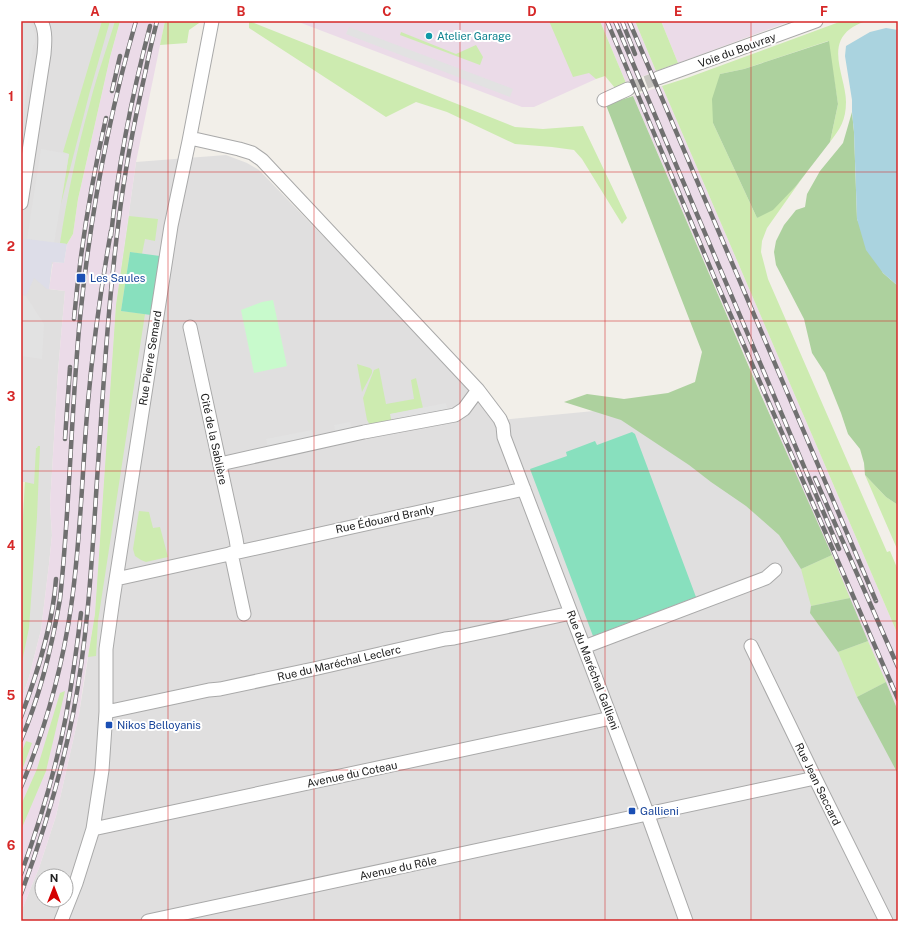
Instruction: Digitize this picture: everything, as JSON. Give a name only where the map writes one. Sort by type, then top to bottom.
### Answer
[{"type":"street","points":[[21,203],[44,54],[44,32],[40,21]]},
{"type":"street","name":"Rue Pierre Semard","points":[[61,921],[76,884],[92,829],[102,770],[106,712],[106,649],[116,579],[171,226],[190,138],[212,21]]},
{"type":"street","name":"Voie du Bouvray","points":[[658,78],[816,21]]},
{"type":"street","points":[[604,100],[628,89]]},
{"type":"street","points":[[190,138],[239,149],[252,153],[262,160],[478,390],[464,409],[455,415],[364,432],[220,464]]},
{"type":"street","name":"Cité de la Sablière","points":[[190,327],[236,539],[244,614]]},
{"type":"street","name":"Rue du Maréchal Gallieni","points":[[478,390],[500,419],[503,426],[504,437],[648,814],[686,921]]},
{"type":"street","name":"Rue Édouard Branly","points":[[238,552],[524,489]]},
{"type":"street","points":[[116,579],[238,552]]},
{"type":"street","points":[[584,647],[766,578],[775,570]]},
{"type":"street","name":"Rue du Maréchal Leclerc","points":[[106,712],[220,689],[571,613]]},
{"type":"street","name":"Rue Jean Saccard","points":[[751,646],[814,778],[886,921]]},
{"type":"street","name":"Avenue du Coteau","points":[[92,829],[611,718]]},
{"type":"street","name":"Avenue du Rôle","points":[[148,921],[814,778]]},
{"type":"shaded area","points":[[21,21],[120,21],[110,57],[67,244],[52,265],[49,289],[65,291],[58,371],[50,505],[52,535],[41,630],[21,701]]},
{"type":"shaded area","points":[[21,21],[30,21],[35,34],[35,43],[33,46],[21,131]]},
{"type":"shaded area","points":[[120,21],[165,21],[136,162],[116,305],[95,614],[79,714],[56,816],[39,868],[34,868],[34,880],[21,912],[21,701],[41,630],[49,564],[52,535],[50,505],[58,371],[65,291],[49,289],[53,262],[64,263],[67,244],[73,234],[78,199],[110,57]]},
{"type":"shaded area","points":[[296,21],[574,21],[596,79],[534,107],[522,107]]},
{"type":"shaded area","points":[[600,21],[635,21],[656,71],[626,83]]},
{"type":"shaded area","points":[[661,21],[791,21],[678,63]]},
{"type":"shaded area","points":[[349,27],[513,89],[510,97],[346,34]]},
{"type":"shaded area","points":[[662,86],[898,635],[898,711],[633,96]]},
{"type":"shaded area","points":[[41,149],[69,154],[54,243],[27,239]]},
{"type":"shaded area","points":[[226,155],[247,163],[259,170],[501,420],[761,395],[898,711],[898,921],[21,921],[21,912],[34,880],[34,908],[74,908],[74,868],[39,868],[56,816],[79,714],[95,614],[116,305],[136,162]]},
{"type":"shaded area","points":[[27,239],[67,244],[64,263],[52,262],[49,289],[34,278],[26,296],[22,294],[21,296],[21,240]]},
{"type":"shaded area","points":[[23,295],[26,296],[44,324],[42,359],[21,356],[21,298]]},
{"type":"shaded area","points":[[446,403],[448,412],[392,423],[390,414]]},
{"type":"shaded area","points":[[350,422],[352,430],[336,434],[334,425]]},
{"type":"shaded area","points":[[312,430],[314,439],[268,448],[266,439]]},
{"type":"green space","points":[[102,21],[110,21],[90,91],[61,204],[69,154],[63,152]]},
{"type":"green space","points":[[115,21],[120,21],[110,57],[78,199],[73,234],[67,244],[60,243],[69,190],[81,138],[96,82]]},
{"type":"green space","points":[[165,21],[202,21],[189,30],[187,43],[160,45]]},
{"type":"green space","points":[[249,21],[515,127],[543,129],[583,126],[627,218],[622,224],[582,159],[574,150],[515,144],[447,112],[416,102],[386,117],[249,28]]},
{"type":"green space","points":[[549,21],[600,21],[626,83],[615,88],[605,76],[596,79],[589,73],[573,77]]},
{"type":"green space","points":[[635,21],[661,21],[678,63],[656,71]]},
{"type":"green space","points":[[842,21],[867,21],[850,29],[843,36],[839,45],[839,63],[845,93],[846,108],[842,124],[830,142],[838,104],[828,41],[744,69],[720,74],[713,123],[757,218],[796,186],[808,170],[767,228],[762,241],[761,252],[768,279],[887,552],[890,551],[898,570],[898,635],[662,86]]},
{"type":"green space","points":[[401,32],[456,54],[476,45],[483,57],[480,65],[400,35]]},
{"type":"green space","points":[[829,41],[838,104],[830,142],[796,186],[773,210],[757,218],[713,123],[712,99],[720,74],[744,69]]},
{"type":"green space","points":[[633,96],[761,395],[832,555],[801,569],[779,535],[746,506],[689,465],[621,420],[564,402],[587,394],[624,399],[668,393],[695,382],[702,352],[606,105]]},
{"type":"green space","points":[[852,112],[857,219],[883,273],[898,286],[898,505],[886,497],[865,475],[864,463],[860,449],[848,434],[825,373],[812,353],[804,319],[776,265],[774,252],[776,241],[784,225],[796,210],[805,207],[807,194],[820,171],[843,143]]},
{"type":"green space","points":[[129,216],[158,219],[155,241],[145,239],[142,254],[130,252],[121,311],[145,314],[98,621],[96,656],[88,657],[95,614],[116,305]]},
{"type":"green space","points":[[130,252],[160,256],[151,315],[121,311]]},
{"type":"green space","points":[[273,300],[287,366],[254,373],[241,310],[262,302]]},
{"type":"green space","points":[[357,364],[372,370],[372,373],[362,392]]},
{"type":"green space","points":[[379,368],[386,404],[414,399],[411,380],[416,378],[423,408],[391,414],[392,423],[370,425],[367,420],[363,398],[374,370]]},
{"type":"green space","points":[[632,432],[635,434],[696,597],[593,636],[530,469],[567,456],[566,452],[595,441],[597,445]]},
{"type":"green space","points":[[40,446],[37,517],[29,628],[21,667],[21,552],[25,482],[34,484],[36,448]]},
{"type":"green space","points":[[865,475],[886,497],[898,505],[898,551]]},
{"type":"green space","points":[[21,482],[25,482],[21,552]]},
{"type":"green space","points":[[139,511],[149,512],[153,528],[160,527],[168,557],[146,562],[135,556],[133,549]]},
{"type":"green space","points":[[832,555],[850,598],[811,606],[801,569]]},
{"type":"green space","points":[[850,598],[868,641],[838,652],[810,613],[811,606]]},
{"type":"green space","points":[[868,641],[886,682],[857,697],[838,652]]},
{"type":"green space","points":[[886,682],[898,711],[898,774],[857,697]]},
{"type":"green space","points":[[65,691],[46,771],[21,830],[21,805],[37,769],[60,693]]},
{"type":"green space","points":[[26,741],[32,743],[21,773],[21,754]]},
{"type":"water","points":[[886,28],[898,30],[898,286],[883,273],[866,250],[857,219],[852,100],[845,56],[846,46],[870,32]]},
{"type":"tunnel","points":[[628,89],[658,78]]},
{"type":"railway","points":[[21,740],[45,671],[60,599],[66,529],[74,388],[84,281],[101,168],[117,94],[136,21]]},
{"type":"railway","points":[[21,894],[37,850],[57,782],[73,714],[78,685],[89,597],[106,348],[121,199],[138,106],[157,21]]},
{"type":"railway","points":[[607,21],[715,279],[898,699]]},
{"type":"railway","points":[[615,21],[839,549]]},
{"type":"railway","points":[[622,21],[635,54]]},
{"type":"railway","points":[[629,21],[876,601]]},
{"type":"railway","points":[[111,236],[126,130],[150,26]]},
{"type":"railway","points":[[112,91],[120,56]]},
{"type":"railway","points":[[74,319],[79,269],[87,218],[106,118]]},
{"type":"railway","points":[[21,787],[38,744],[52,699],[63,653],[71,607],[77,556],[92,359],[111,231]]},
{"type":"railway","points":[[65,439],[70,367]]},
{"type":"railway","points":[[815,478],[898,667]]},
{"type":"railway","points":[[21,717],[33,684],[48,632],[52,614],[56,579]]},
{"type":"railway","points":[[21,874],[41,815],[62,736],[81,613]]},
{"type":"place","name":"Atelier Garage","points":[[429,36]]},
{"type":"place","name":"Les Saules","points":[[81,278]]},
{"type":"place","name":"Nikos Belloyanis","points":[[109,725]]},
{"type":"place","name":"Gallieni","points":[[632,811]]}]
